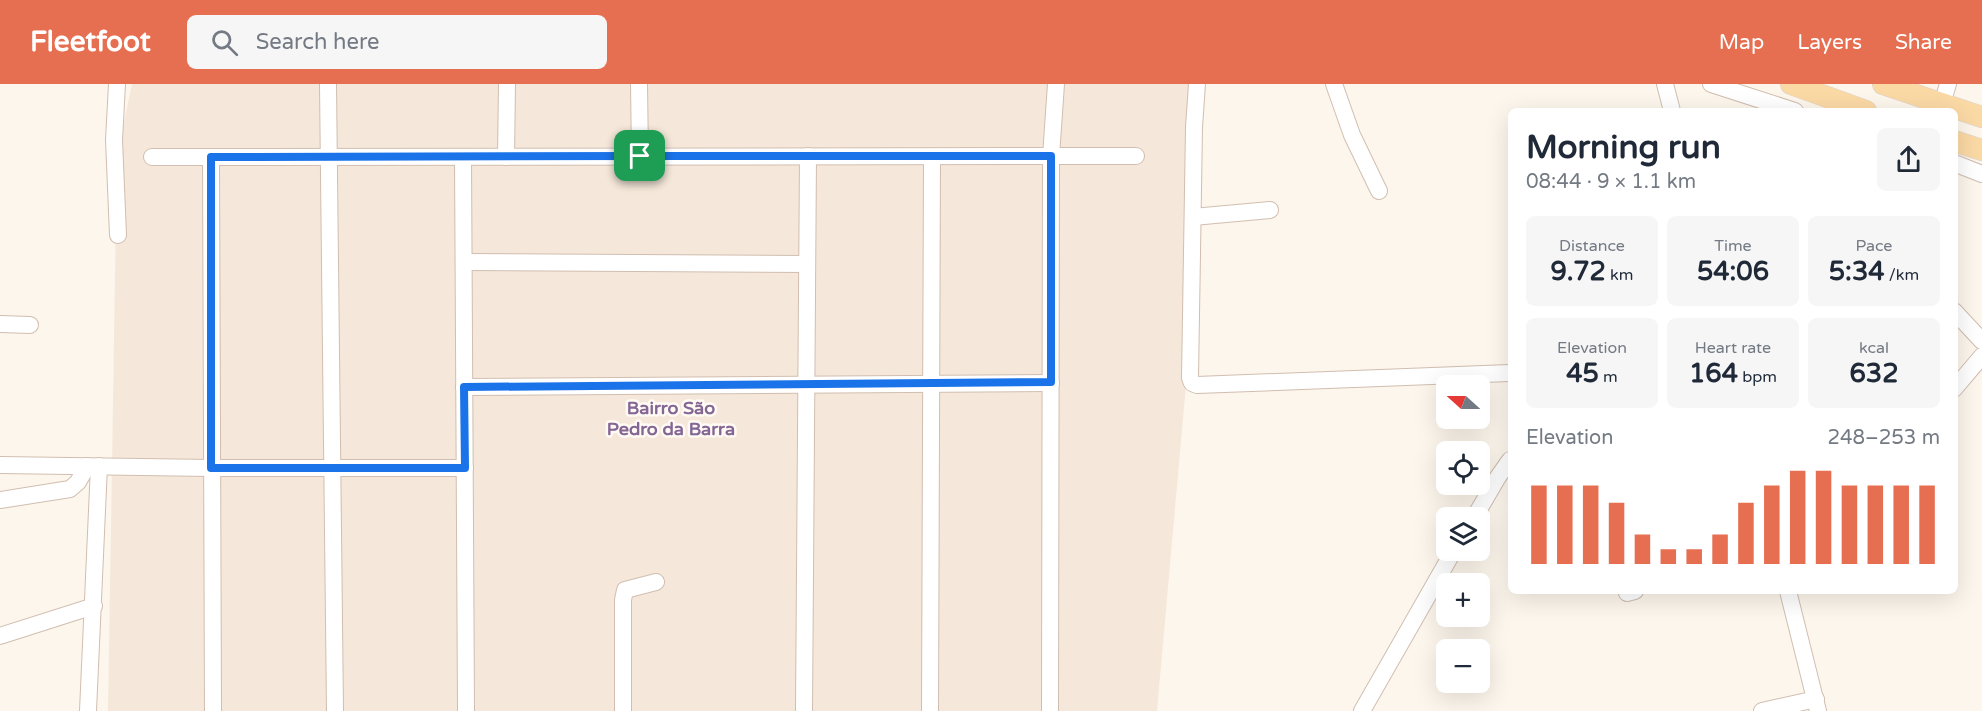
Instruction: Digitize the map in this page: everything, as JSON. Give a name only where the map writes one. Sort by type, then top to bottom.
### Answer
[{"type":"main road","points":[[1791,84],[1858,108]]},
{"type":"main road","points":[[1882,84],[1945,94],[1982,117]]},
{"type":"main road","points":[[1958,142],[1982,150]]},
{"type":"street","points":[[117,84],[114,140],[118,235]]},
{"type":"street","points":[[328,84],[335,711]]},
{"type":"street","points":[[506,157],[507,84]]},
{"type":"street","points":[[639,84],[640,156]]},
{"type":"street","points":[[1050,711],[1051,156],[1056,84]]},
{"type":"street","points":[[1197,84],[1194,127],[1190,378],[1192,383],[1197,385],[1508,373]]},
{"type":"street","points":[[1334,84],[1352,135],[1379,191]]},
{"type":"street","points":[[1665,84],[1671,108]]},
{"type":"street","points":[[1711,84],[1786,108]]},
{"type":"street","points":[[804,711],[808,156]]},
{"type":"street","points":[[152,157],[1136,156]]},
{"type":"street","points":[[211,157],[213,711]]},
{"type":"street","points":[[463,157],[466,711]]},
{"type":"street","points":[[930,711],[932,157]]},
{"type":"street","points":[[1958,165],[1982,174]]},
{"type":"street","points":[[1193,217],[1270,210]]},
{"type":"street","points":[[464,262],[807,264]]},
{"type":"street","points":[[1958,314],[1982,341]]},
{"type":"street","points":[[0,324],[30,325]]},
{"type":"street","points":[[1958,384],[1982,356]]},
{"type":"street","points":[[464,387],[1051,382]]},
{"type":"street","points":[[1480,507],[1508,463]]},
{"type":"street","points":[[0,465],[465,468]]},
{"type":"street","points":[[0,500],[70,489],[93,466]]},
{"type":"street","points":[[88,711],[94,606],[93,466]]},
{"type":"street","points":[[1362,711],[1448,561]]},
{"type":"street","points":[[623,711],[622,600],[625,590],[656,582]]},
{"type":"street","points":[[1762,711],[1817,705],[1789,594]]},
{"type":"street","points":[[0,636],[94,606]]},
{"type":"shaded area","points":[[132,84],[1191,84],[1186,385],[1157,711],[108,711],[117,154]]},
{"type":"district","name":"Bairro São Pedro da Barra","points":[[671,418]]},
{"type":"route","points":[[640,156],[1051,156],[1051,382],[464,387],[465,468],[211,468],[211,157],[640,156]]}]
